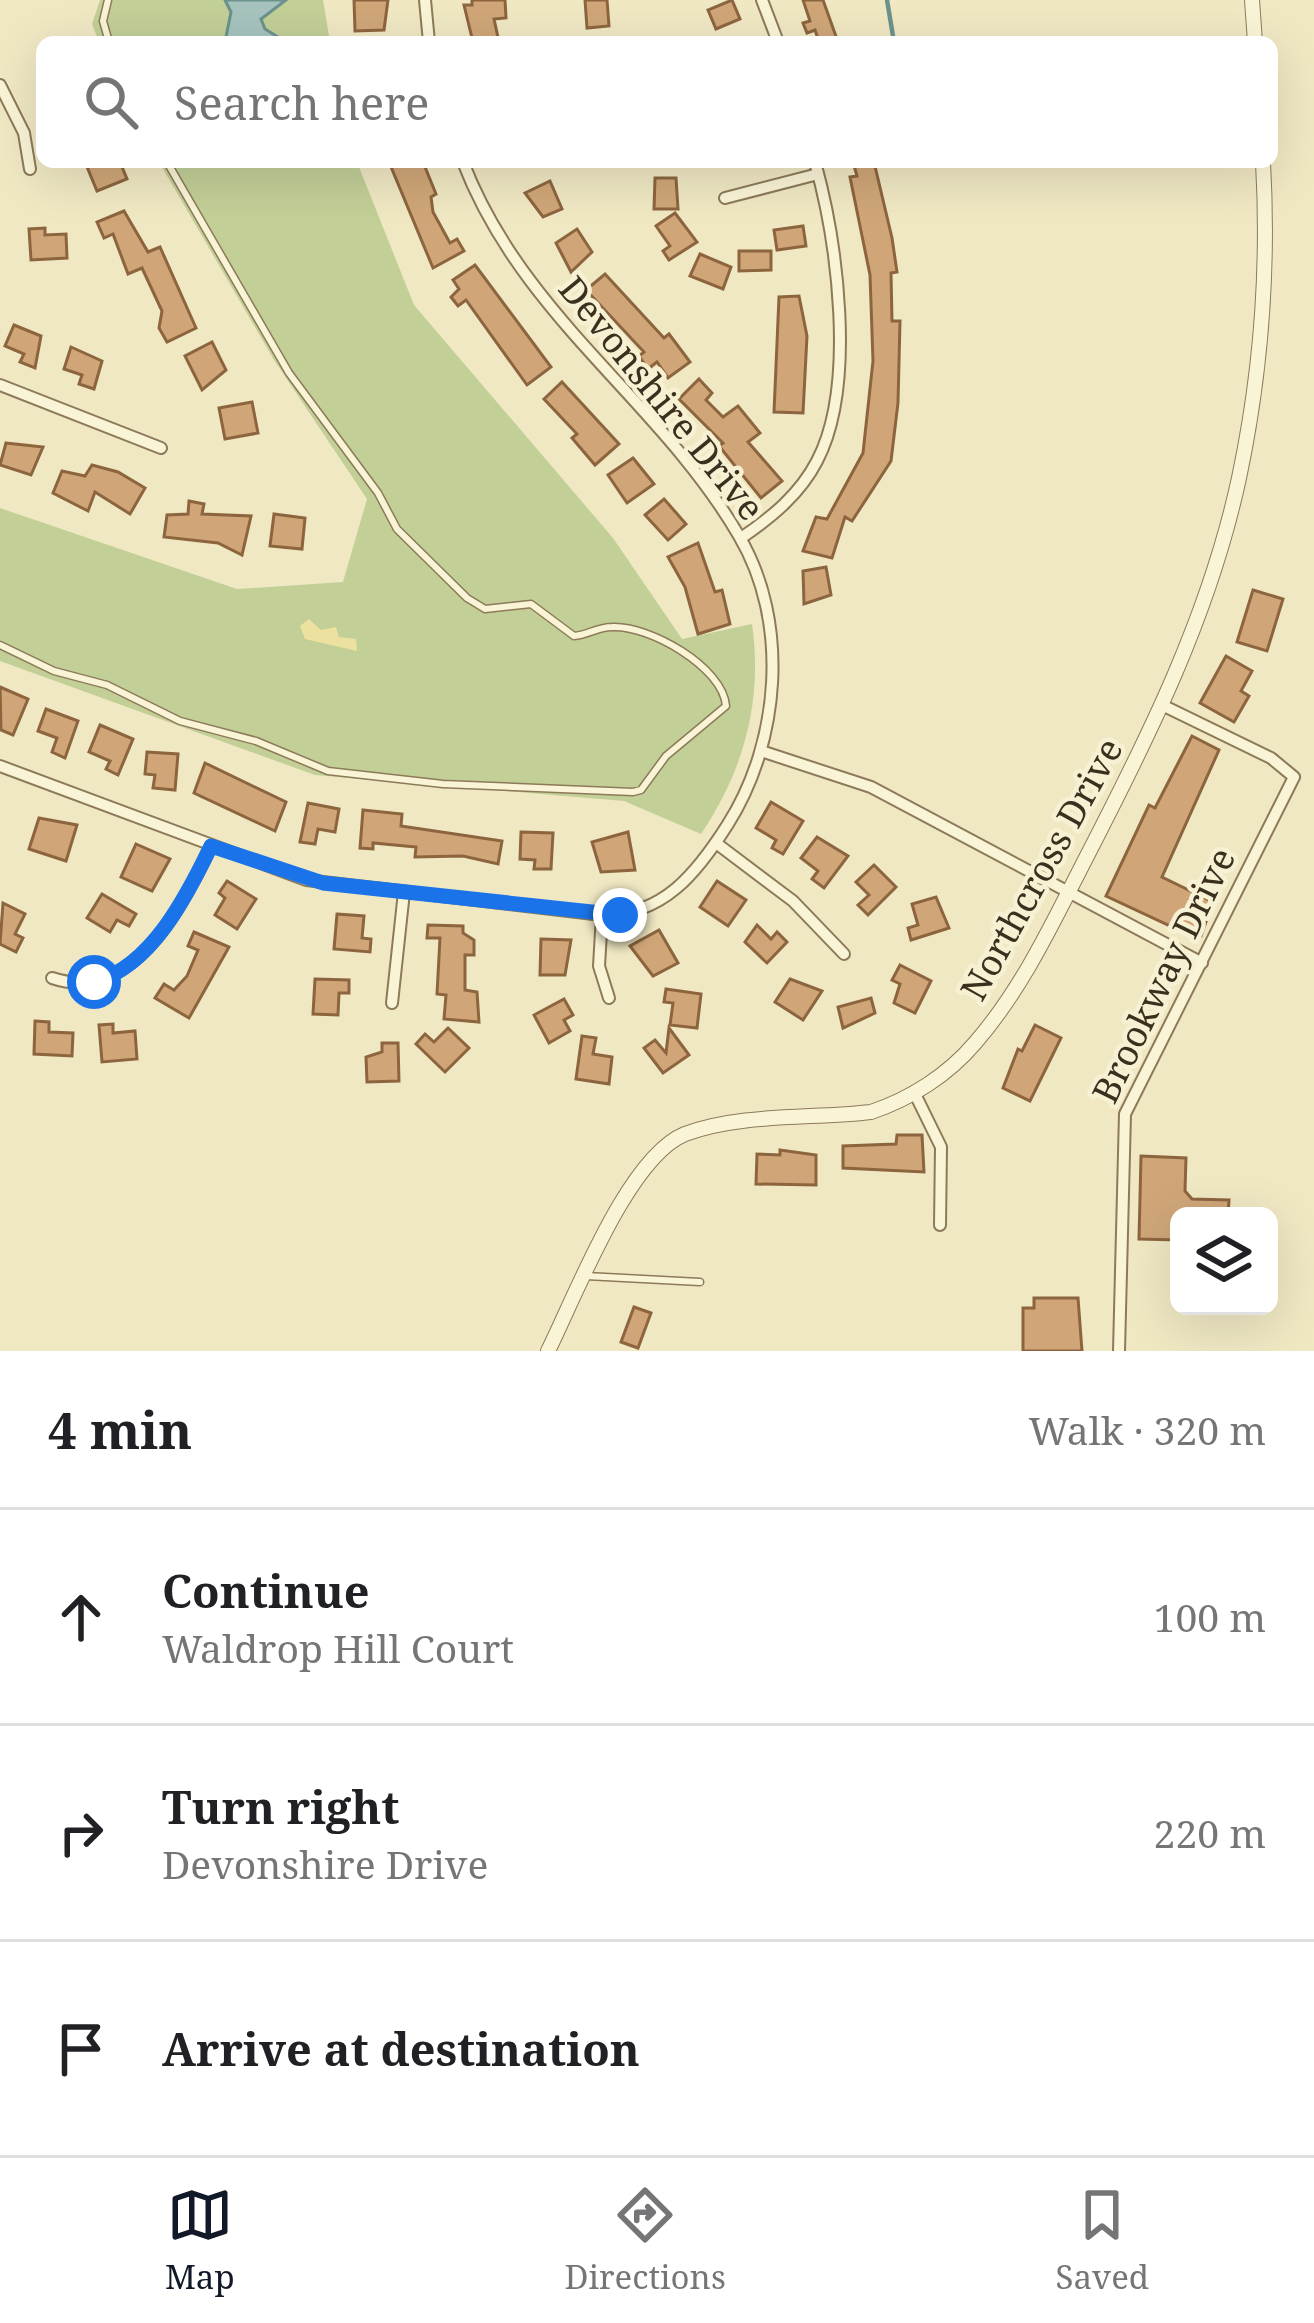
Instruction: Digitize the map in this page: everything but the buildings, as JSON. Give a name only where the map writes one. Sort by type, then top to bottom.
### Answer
[{"type":"street","points":[[425,0],[428,36]]},
{"type":"street","points":[[761,0],[776,36]]},
{"type":"street","points":[[1252,0],[1255,36]]},
{"type":"street","points":[[0,85],[24,133],[30,170]]},
{"type":"street","name":"Devonshire Drive","points":[[0,766],[306,880],[602,915],[634,914],[663,901],[716,843],[746,794],[761,751],[772,679],[771,632],[741,538],[701,482],[520,271],[489,221],[466,168]]},
{"type":"street","points":[[725,198],[817,168],[838,325],[831,426],[817,463],[790,501],[741,538]]},
{"type":"street","name":"Northcross Drive","points":[[548,1351],[638,1179],[669,1142],[710,1127],[871,1112],[914,1093],[974,1044],[1030,966],[1162,705],[1216,564],[1247,433],[1264,292],[1263,168]]},
{"type":"street","points":[[0,385],[161,448]]},
{"type":"street","name":"Brookway Drive","points":[[1119,1351],[1120,1132],[1294,777],[1270,758],[1162,705]]},
{"type":"street","points":[[761,751],[871,787],[1202,963]]},
{"type":"street","points":[[716,843],[793,901],[844,954]]},
{"type":"street","points":[[52,978],[94,982],[132,965],[211,846]]},
{"type":"street","points":[[392,1003],[404,892]]},
{"type":"street","points":[[602,915],[598,966],[609,998]]},
{"type":"street","points":[[914,1093],[941,1147],[940,1225]]},
{"type":"lane","points":[[107,36],[103,21],[108,0]]},
{"type":"lane","points":[[0,645],[54,671],[107,685],[180,721],[256,741],[312,766],[443,784],[632,792],[649,782],[677,745],[726,706],[713,680],[659,635],[611,627],[574,636],[530,604],[485,609],[453,585],[397,529],[378,494],[290,373],[170,168]]},
{"type":"lane","points":[[586,1276],[700,1282]]},
{"type":"green space","points":[[100,0],[323,0],[329,36],[97,36],[92,24]]},
{"type":"green space","points":[[162,168],[359,168],[414,305],[613,538],[682,639],[752,624],[755,680],[747,734],[729,785],[701,834],[624,801],[315,775],[0,661],[0,508],[237,589],[343,582],[367,499],[274,360]]},
{"type":"sand","points":[[309,619],[321,630],[336,627],[339,637],[356,639],[357,651],[305,639],[300,626]]},
{"type":"water","points":[[225,0],[286,0],[261,19],[265,29],[276,36],[226,36],[231,12]]},
{"type":"waterway","points":[[887,0],[893,36]]},
{"type":"route","points":[[94,982],[123,972],[142,955],[211,846],[323,883],[620,915]]}]
